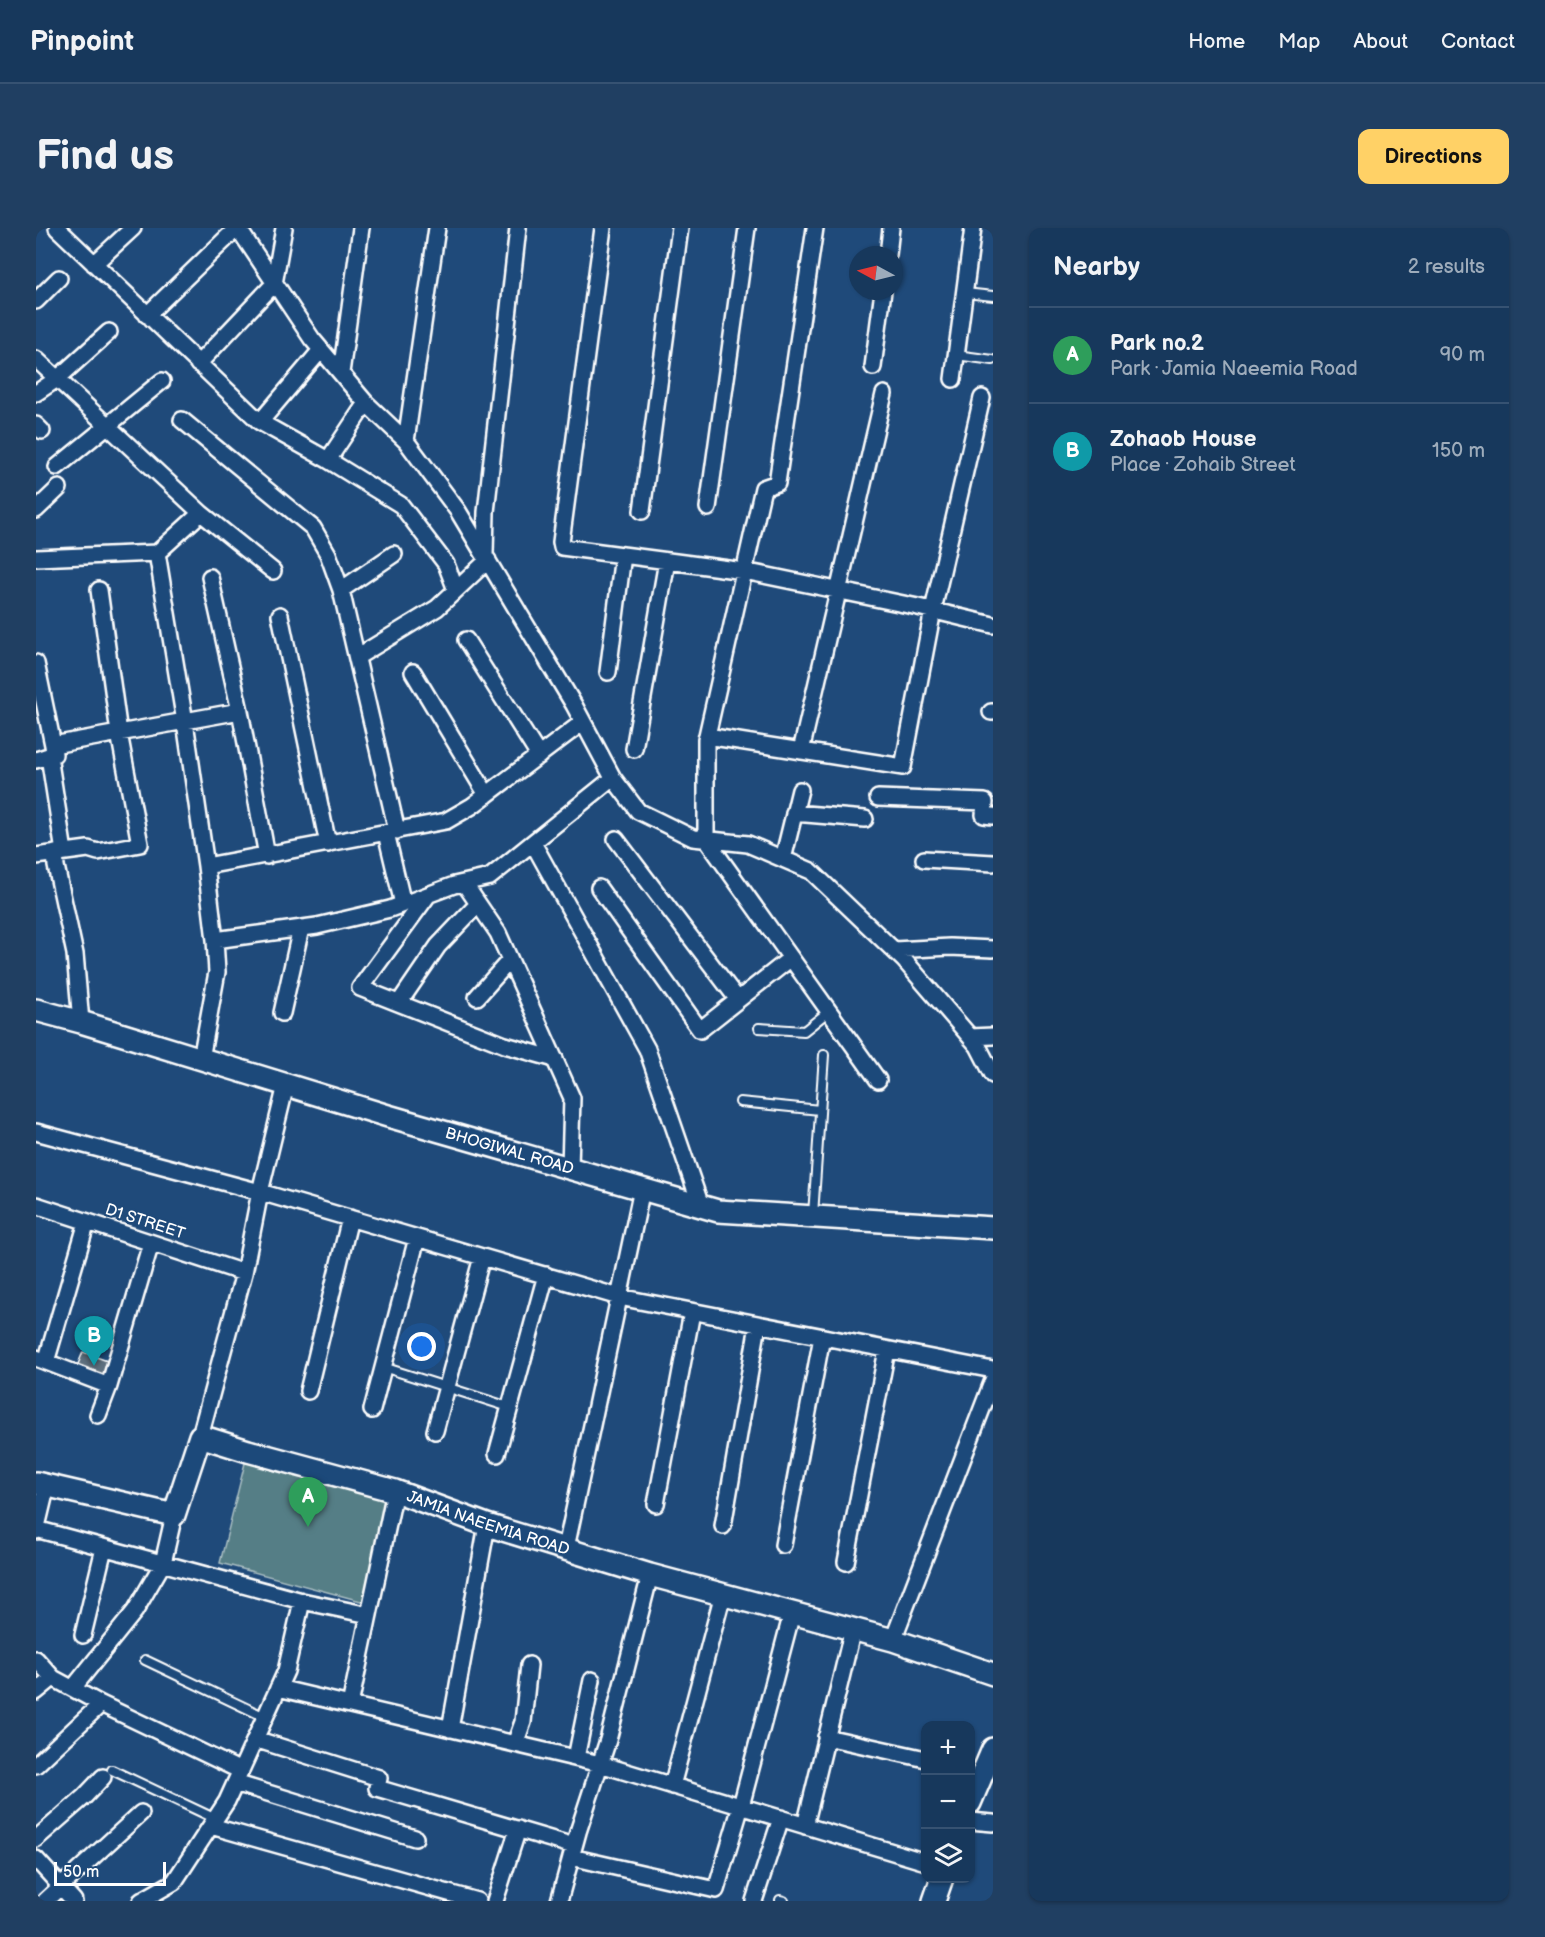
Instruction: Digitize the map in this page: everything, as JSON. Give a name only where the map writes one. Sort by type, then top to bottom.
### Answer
[{"type":"main road","name":"BHOGIWAL ROAD","points":[[36,1010],[718,1211],[991,1233]]},
{"type":"main road","name":"JAMIA NAEEMIA ROAD","points":[[200,1436],[395,1491],[487,1525],[650,1575],[893,1640],[993,1674]]},
{"type":"main road","points":[[41,1484],[174,1515],[200,1436]]},
{"type":"main road","points":[[977,1770],[993,1749]]},
{"type":"main road","points":[[934,1901],[940,1883]]},
{"type":"street","points":[[57,228],[260,422],[401,505],[446,564],[456,590]]},
{"type":"street","points":[[94,264],[133,228]]},
{"type":"street","points":[[147,315],[238,228],[321,350],[366,404],[406,441],[458,511],[583,722],[613,778],[638,811],[693,838],[748,844],[810,871],[904,960],[978,1046],[993,1075]]},
{"type":"street","points":[[198,364],[274,284],[284,228]]},
{"type":"street","points":[[341,373],[361,228]]},
{"type":"street","points":[[406,441],[437,228]]},
{"type":"street","points":[[357,657],[437,609],[487,558],[486,512],[518,228]]},
{"type":"street","points":[[603,228],[562,547],[744,571],[933,610],[993,625]]},
{"type":"street","points":[[642,511],[680,228]]},
{"type":"street","points":[[708,508],[747,228]]},
{"type":"street","points":[[814,228],[777,483],[763,488],[707,736],[706,839],[878,1080]]},
{"type":"street","points":[[889,246],[891,228]]},
{"type":"street","points":[[953,379],[973,228]]},
{"type":"street","points":[[36,301],[59,278]]},
{"type":"street","points":[[873,367],[882,300]]},
{"type":"street","points":[[36,393],[57,379],[109,332]]},
{"type":"street","points":[[260,422],[321,350]]},
{"type":"street","points":[[36,359],[201,513],[234,542],[273,571]]},
{"type":"street","points":[[57,467],[162,381]]},
{"type":"street","points":[[801,751],[884,394]]},
{"type":"street","points":[[707,736],[903,767],[933,610],[982,398]]},
{"type":"street","points":[[328,460],[366,404]]},
{"type":"street","points":[[182,420],[313,528],[328,554],[341,590],[357,657],[392,832],[403,904]]},
{"type":"street","points":[[36,510],[59,488]]},
{"type":"street","points":[[36,558],[157,553],[201,513]]},
{"type":"street","points":[[157,553],[185,722],[215,940],[217,972],[201,1059]]},
{"type":"street","points":[[341,590],[394,554]]},
{"type":"street","points":[[608,672],[623,555]]},
{"type":"street","points":[[634,749],[667,561]]},
{"type":"street","points":[[210,577],[240,711],[267,856]]},
{"type":"street","points":[[36,855],[88,849],[98,852],[140,844],[119,734],[99,591]]},
{"type":"street","points":[[280,615],[328,844]]},
{"type":"street","points":[[466,640],[539,756]]},
{"type":"street","points":[[36,663],[60,853],[56,866],[75,954],[81,1022]]},
{"type":"street","points":[[413,672],[486,795]]},
{"type":"street","points":[[46,754],[119,734],[240,711]]},
{"type":"street","points":[[206,866],[446,821],[486,795],[583,722]]},
{"type":"street","points":[[215,940],[301,928],[390,909],[490,876],[613,778]]},
{"type":"street","points":[[783,859],[800,790]]},
{"type":"street","points":[[878,798],[985,802],[984,815],[993,816]]},
{"type":"street","points":[[794,813],[865,819]]},
{"type":"street","points":[[616,839],[738,1000]]},
{"type":"street","points":[[533,843],[647,1049],[700,1206]]},
{"type":"street","points":[[924,859],[993,863]]},
{"type":"street","points":[[464,883],[498,933],[572,1098],[570,1168]]},
{"type":"street","points":[[599,888],[700,1030],[791,958]]},
{"type":"street","points":[[428,895],[360,988],[505,1045],[555,1059]]},
{"type":"street","points":[[399,1003],[438,946],[478,904]]},
{"type":"street","points":[[282,1013],[301,928]]},
{"type":"street","points":[[894,950],[950,947],[993,949]]},
{"type":"street","points":[[477,997],[510,960]]},
{"type":"street","points":[[970,1037],[993,1036]]},
{"type":"street","points":[[200,1436],[244,1272],[260,1192],[286,1085]]},
{"type":"street","points":[[36,1132],[260,1192],[619,1297],[993,1370]]},
{"type":"street","points":[[566,1548],[642,1189]]},
{"type":"street","name":"D1 STREET","points":[[36,1205],[244,1272]]},
{"type":"street","points":[[308,1391],[350,1218]]},
{"type":"street","points":[[87,1222],[41,1360],[109,1386]]},
{"type":"street","points":[[372,1410],[417,1238]]},
{"type":"street","points":[[98,1415],[109,1386],[151,1243]]},
{"type":"street","points":[[435,1431],[482,1257]]},
{"type":"street","points":[[497,1454],[546,1275]]},
{"type":"street","points":[[656,1504],[692,1312]]},
{"type":"street","points":[[723,1526],[758,1325]]},
{"type":"street","points":[[783,1545],[822,1337]]},
{"type":"street","points":[[846,1562],[886,1350]]},
{"type":"street","points":[[893,1640],[993,1380]]},
{"type":"street","points":[[41,1484],[36,1530],[302,1601],[369,1616]]},
{"type":"street","points":[[350,1705],[395,1491]]},
{"type":"street","points":[[72,1689],[135,1611],[163,1563],[174,1515]]},
{"type":"street","points":[[450,1728],[487,1525]]},
{"type":"street","points":[[83,1635],[104,1548]]},
{"type":"street","points":[[559,1901],[608,1740],[650,1575]]},
{"type":"street","points":[[672,1786],[723,1594]]},
{"type":"street","points":[[141,1901],[174,1882],[227,1801],[286,1671],[302,1601]]},
{"type":"street","points":[[255,1739],[379,1778],[377,1788],[518,1829],[573,1851],[716,1890],[741,1806],[792,1613]]},
{"type":"street","points":[[805,1826],[853,1629]]},
{"type":"street","points":[[36,1659],[53,1678],[238,1777],[415,1838]]},
{"type":"street","points":[[515,1744],[523,1722],[529,1665]]},
{"type":"street","points":[[36,1692],[53,1678]]},
{"type":"street","points":[[576,1758],[592,1680]]},
{"type":"street","points":[[278,1688],[600,1764],[921,1861]]},
{"type":"street","points":[[36,1765],[101,1704]]},
{"type":"street","points":[[826,1737],[921,1758]]},
{"type":"street","points":[[36,1839],[108,1774]]},
{"type":"street","points":[[45,1901],[141,1813]]},
{"type":"street","points":[[754,1901],[781,1818]]},
{"type":"street","points":[[975,1821],[993,1823]]},
{"type":"street","points":[[213,1823],[477,1901]]},
{"type":"street","points":[[495,1901],[518,1829]]},
{"type":"street","points":[[36,1859],[74,1901]]},
{"type":"lane","points":[[965,293],[993,297]]},
{"type":"lane","points":[[956,356],[993,360]]},
{"type":"lane","points":[[759,1028],[804,1031],[829,1011]]},
{"type":"lane","points":[[813,1217],[824,1055]]},
{"type":"lane","points":[[740,1102],[820,1110]]},
{"type":"lane","points":[[383,1367],[509,1407]]},
{"type":"lane","points":[[145,1660],[265,1717]]},
{"type":"lane","points":[[108,1774],[213,1823]]},
{"type":"green space","points":[[248,1451],[395,1491],[372,1604],[220,1563]]},
{"type":"building","points":[[83,1352],[110,1362],[106,1382],[76,1369]]},
{"type":"place","name":"Zohaob House","points":[[94,1366]]},
{"type":"place","name":"Park no.2","points":[[308,1527]]}]
